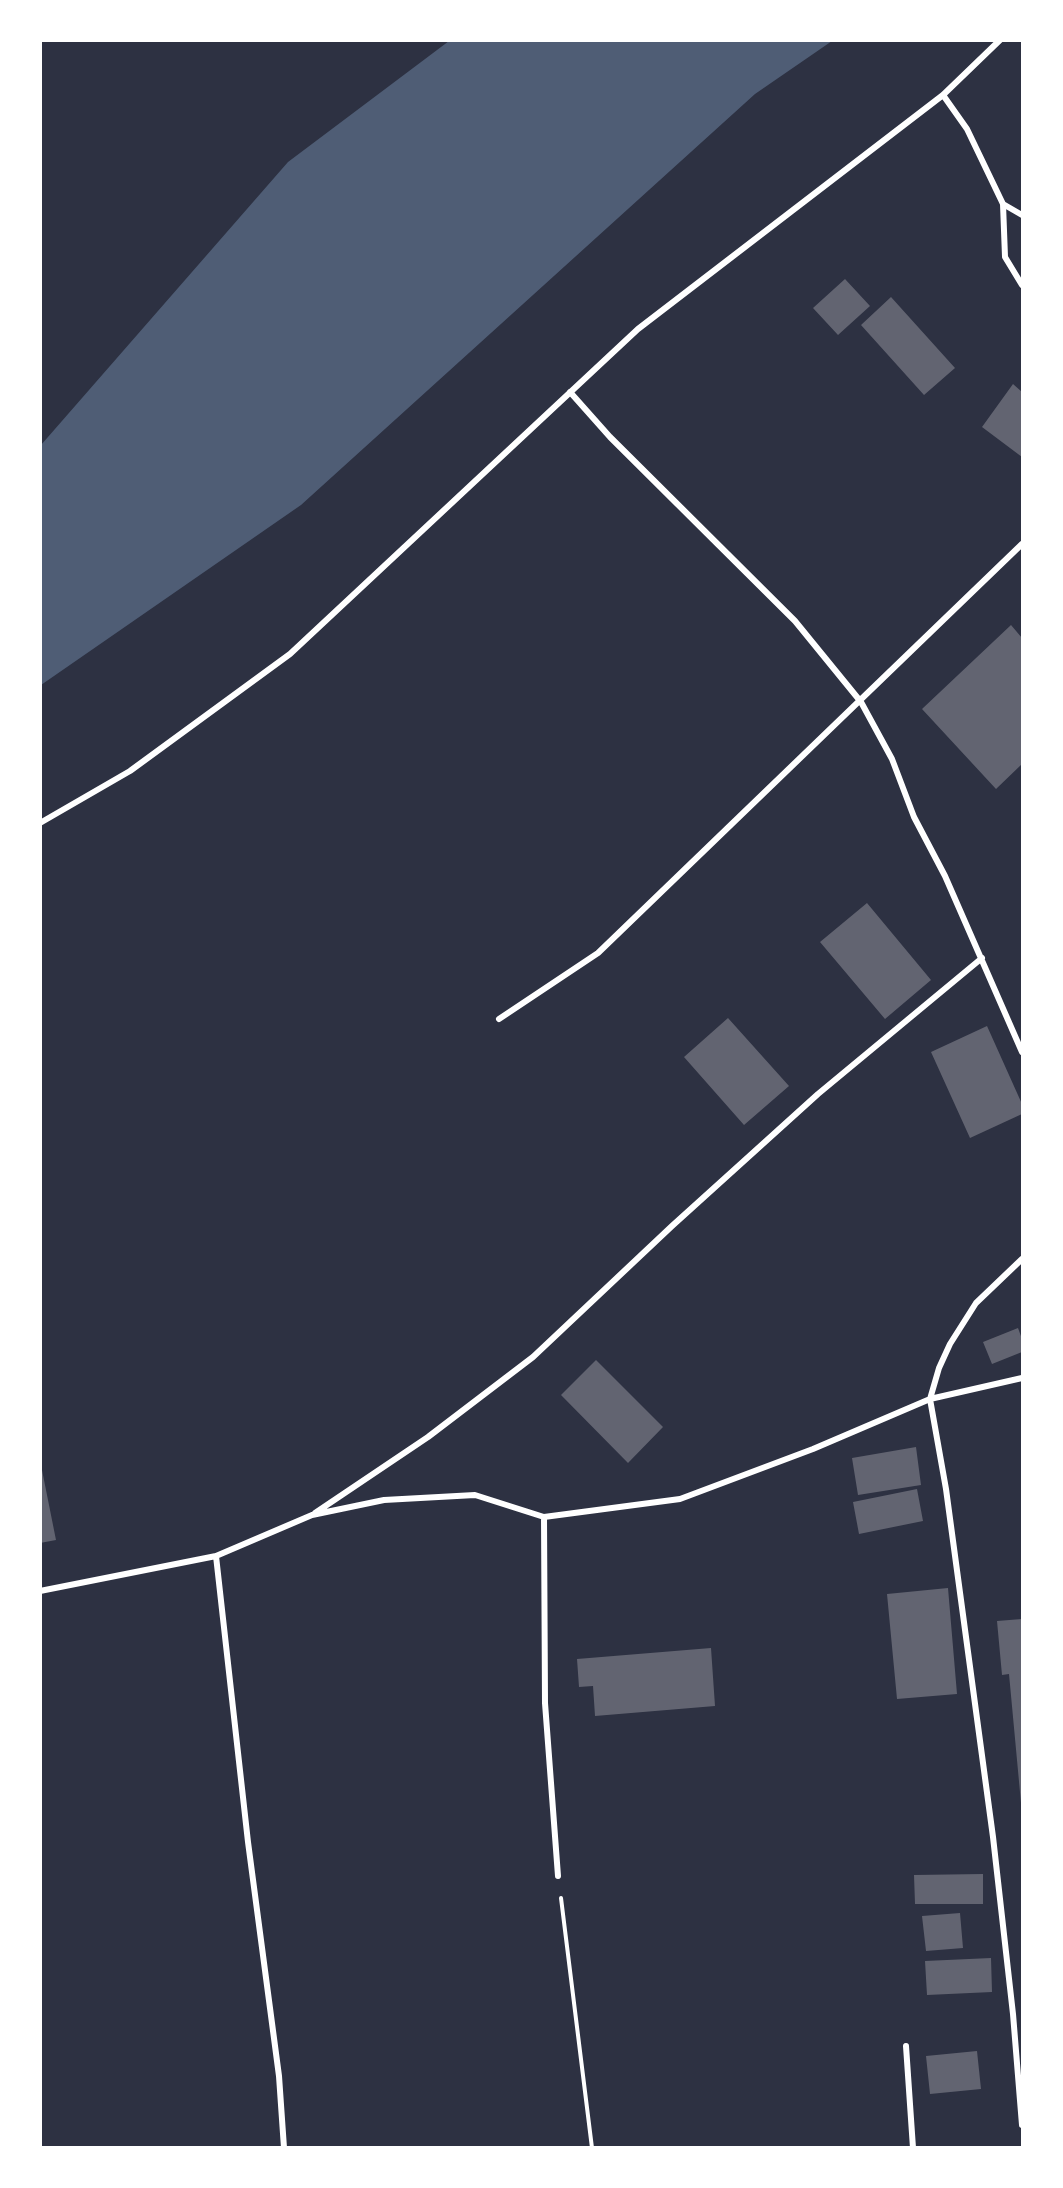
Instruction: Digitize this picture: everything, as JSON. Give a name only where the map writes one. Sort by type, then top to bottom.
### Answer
[{"type":"street","points":[[40,823],[130,771],[290,654],[638,329],[943,95],[1000,40]]},
{"type":"street","points":[[943,95],[967,129],[1003,204],[1005,257],[1023,285]]},
{"type":"street","points":[[1003,204],[1023,215]]},
{"type":"street","points":[[570,392],[610,436],[795,621],[861,702],[892,759],[914,817],[945,876],[1023,1052]]},
{"type":"street","points":[[499,1018],[598,954],[1023,544]]},
{"type":"street","points":[[40,1592],[216,1556],[312,1515],[428,1437],[533,1357],[672,1226],[818,1094],[982,958]]},
{"type":"street","points":[[1023,1259],[976,1303],[950,1344],[939,1368],[930,1400],[946,1489],[993,1837],[1023,2125]]},
{"type":"street","points":[[312,1515],[384,1500],[476,1496],[544,1517],[680,1499],[813,1449],[930,1400],[1023,1378]]},
{"type":"street","points":[[544,1517],[545,1703],[558,1876]]},
{"type":"street","points":[[216,1556],[248,1842],[279,2076],[284,2148]]},
{"type":"street","points":[[906,2046],[913,2148]]},
{"type":"path","points":[[558,1876],[592,2148]]},
{"type":"water","points":[[449,41],[832,41],[755,94],[301,505],[41,685],[41,445],[288,162]]},
{"type":"building","points":[[845,279],[870,306],[838,335],[813,308]]},
{"type":"building","points":[[891,297],[955,368],[924,395],[861,325]]},
{"type":"building","points":[[1013,384],[1022,392],[1022,457],[982,427]]},
{"type":"building","points":[[1011,625],[1022,638],[1022,764],[996,789],[922,709]]},
{"type":"building","points":[[867,903],[931,980],[885,1019],[820,942]]},
{"type":"building","points":[[728,1018],[789,1086],[744,1125],[684,1057]]},
{"type":"building","points":[[987,1026],[1022,1104],[1022,1114],[970,1138],[931,1052]]},
{"type":"building","points":[[1018,1328],[1022,1339],[1022,1352],[992,1364],[983,1342]]},
{"type":"building","points":[[596,1360],[663,1427],[628,1463],[561,1395]]},
{"type":"building","points":[[916,1447],[921,1485],[858,1495],[852,1458]]},
{"type":"building","points":[[40,1460],[56,1540],[40,1543]]},
{"type":"building","points":[[917,1489],[923,1521],[859,1534],[853,1502]]},
{"type":"building","points":[[948,1588],[957,1694],[897,1699],[887,1594]]},
{"type":"building","points":[[1022,1619],[1021,1803],[1009,1674],[1002,1675],[997,1621]]},
{"type":"building","points":[[711,1648],[715,1706],[595,1716],[593,1686],[579,1687],[577,1659]]},
{"type":"building","points":[[983,1874],[983,1904],[915,1904],[914,1875]]},
{"type":"building","points":[[960,1913],[963,1948],[926,1951],[922,1916]]},
{"type":"building","points":[[991,1958],[992,1992],[927,1995],[925,1961]]},
{"type":"building","points":[[977,2051],[981,2089],[930,2094],[926,2056]]}]
